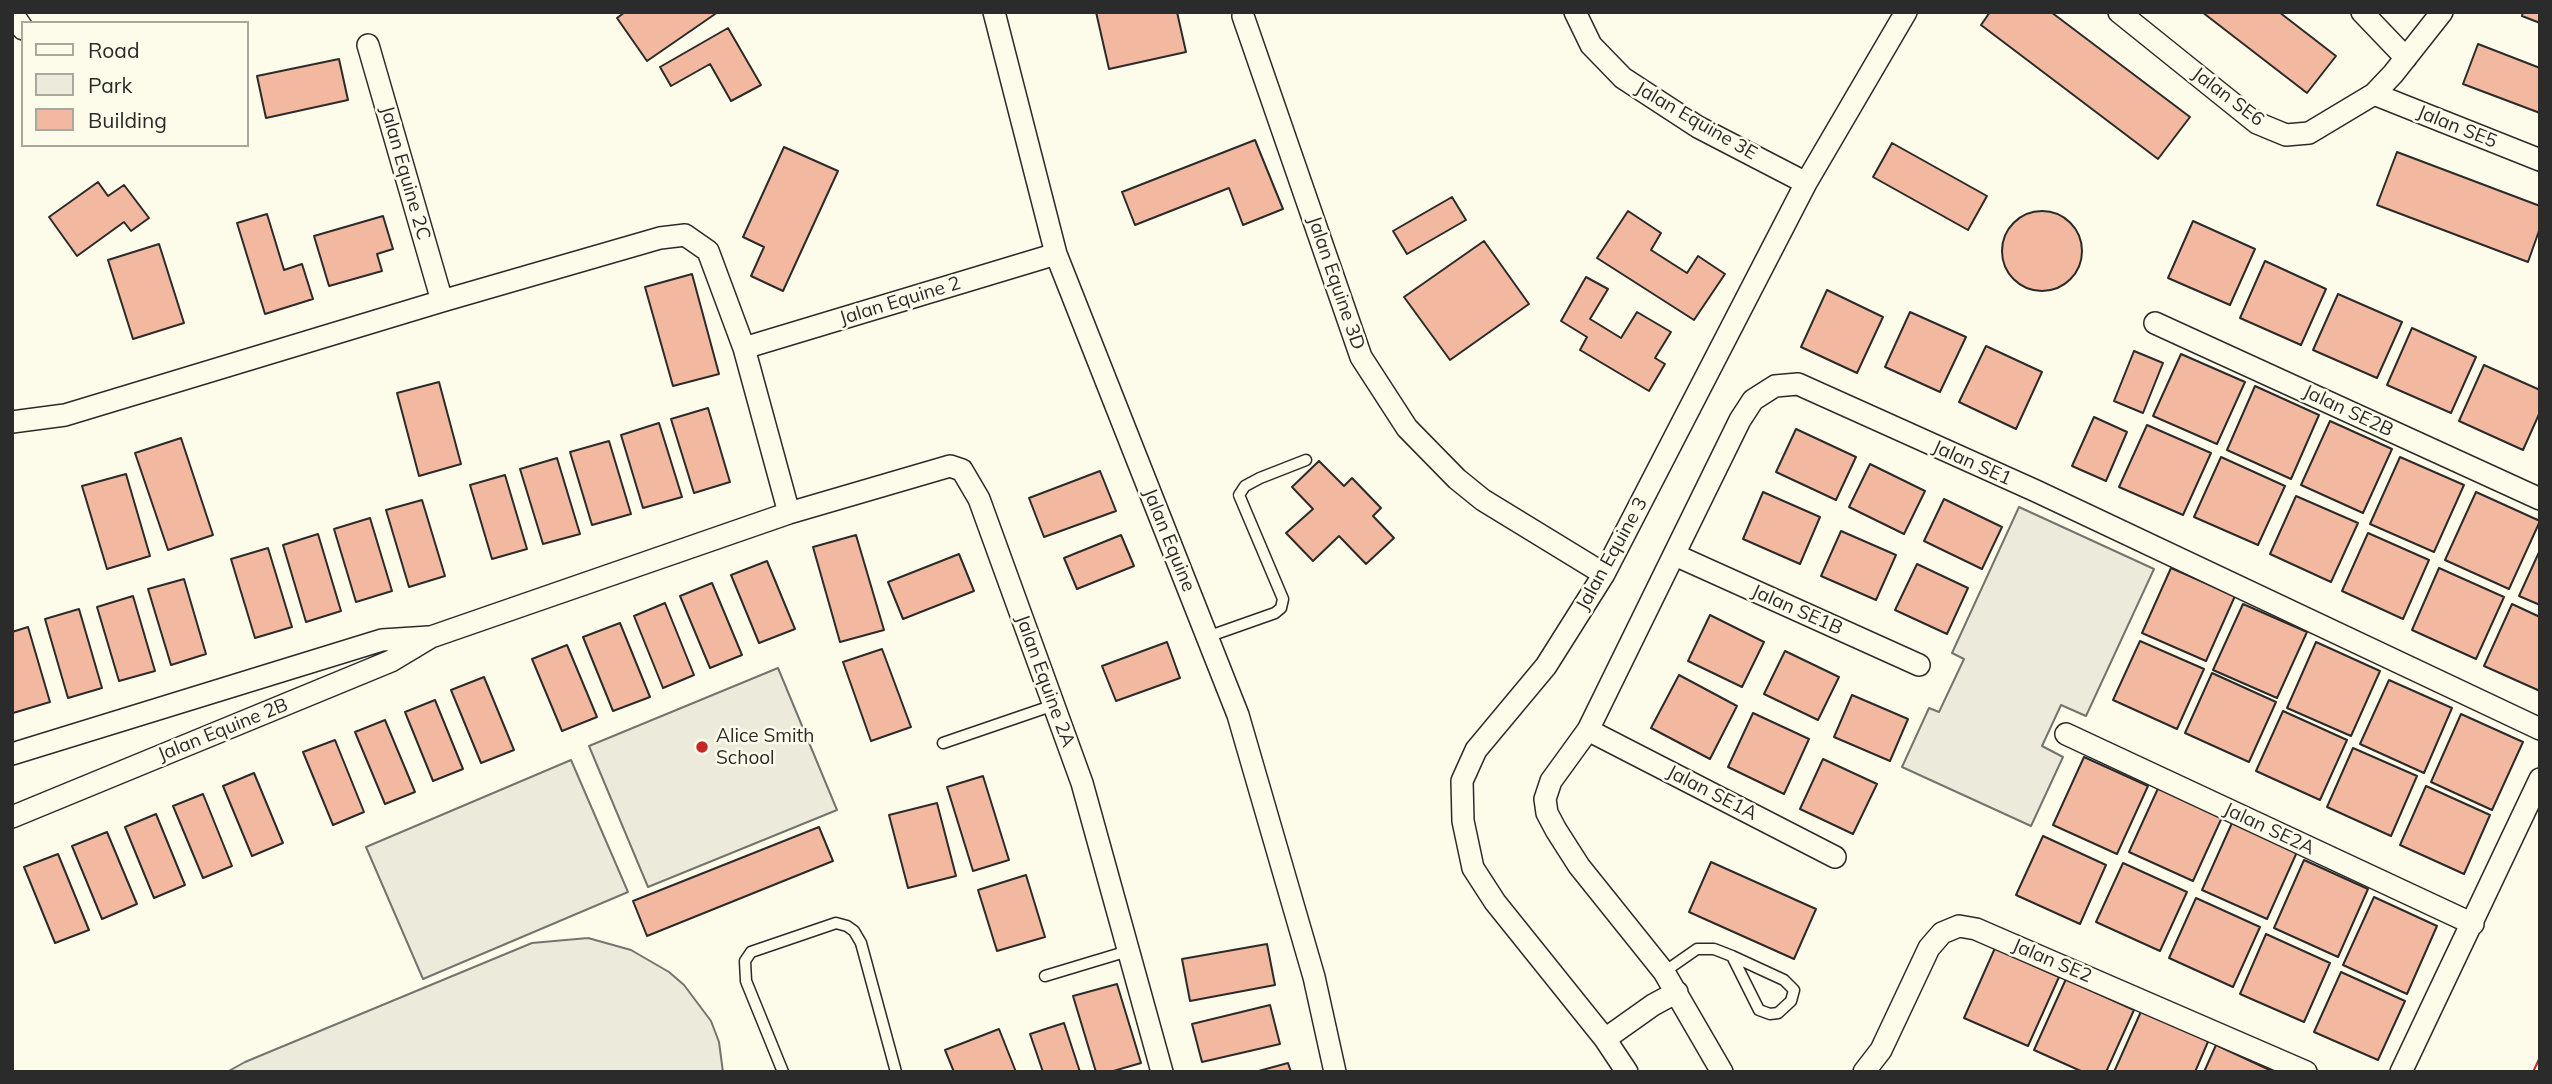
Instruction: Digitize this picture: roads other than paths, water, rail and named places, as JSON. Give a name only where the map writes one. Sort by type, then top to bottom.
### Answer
[{"type":"street","name":"Jalan Equine","points":[[994,12],[1056,254],[1238,715],[1314,976],[1335,1072]]},
{"type":"street","name":"Jalan Equine 3E","points":[[1575,12],[1591,45],[1623,78],[1698,127],[1806,183]]},
{"type":"street","name":"Jalan Equine 3","points":[[1627,1072],[1605,1039],[1495,902],[1473,868],[1463,821],[1462,781],[1476,750],[1546,666],[1604,574],[1806,183],[1906,12]]},
{"type":"street","name":"Jalan SE6","points":[[2119,12],[2257,123],[2286,135],[2309,134],[2374,94],[2406,58],[2434,15]]},
{"type":"street","points":[[2362,12],[2406,58]]},
{"type":"street","name":"Jalan Equine 3D","points":[[1243,16],[1361,356],[1407,428],[1457,479],[1483,500],[1604,574]]},
{"type":"street","name":"Jalan Equine 2C","points":[[368,45],[442,301]]},
{"type":"street","name":"Jalan SE5","points":[[2374,94],[2540,160]]},
{"type":"street","points":[[12,422],[65,415],[442,301],[660,238],[685,235],[708,251],[744,348],[789,513]]},
{"type":"street","name":"Jalan Equine 2","points":[[744,348],[1056,254]]},
{"type":"street","name":"Jalan SE2B","points":[[2155,323],[2540,499]]},
{"type":"street","name":"Jalan SE1","points":[[1677,992],[1579,866],[1547,813],[1545,799],[1551,780],[1583,737],[1740,420],[1753,400],[1775,386],[1798,384],[2036,491],[2540,729]]},
{"type":"street","name":"Jalan Equine 2A","points":[[789,513],[950,466],[962,470],[979,499],[1082,783],[1162,1072]]},
{"type":"street","name":"Jalan Equine 2B","points":[[12,817],[391,662],[431,637],[789,513]]},
{"type":"street","name":"Jalan SE1B","points":[[1675,555],[1919,665]]},
{"type":"street","name":"Jalan Equine 2B","points":[[12,754],[382,640],[431,637]]},
{"type":"street","name":"Jalan SE2A","points":[[2066,733],[2473,925]]},
{"type":"street","name":"Jalan SE1A","points":[[1583,737],[1835,857]]},
{"type":"street","points":[[2401,1072],[2540,779]]},
{"type":"street","name":"Jalan SE2","points":[[1864,1072],[1881,1050],[1929,948],[1942,933],[1959,926],[1989,934],[2306,1072]]},
{"type":"street","points":[[1605,1039],[1653,1005],[1677,992],[1722,1072]]},
{"type":"lane","points":[[1207,637],[1275,613],[1281,608],[1283,599],[1239,495],[1245,486],[1260,478],[1306,460]]},
{"type":"lane","points":[[943,743],[1054,705]]},
{"type":"lane","points":[[783,1072],[746,981],[745,961],[751,952],[836,923],[854,931],[861,943],[896,1072]]},
{"type":"lane","points":[[1664,972],[1697,949],[1713,948],[1732,956],[1784,980],[1794,990],[1791,1001],[1778,1013],[1770,1014],[1759,1010],[1732,956]]},
{"type":"lane","points":[[1045,976],[1128,951]]},
{"type":"place","name":"Alice Smith School","points":[[702,747]]}]
